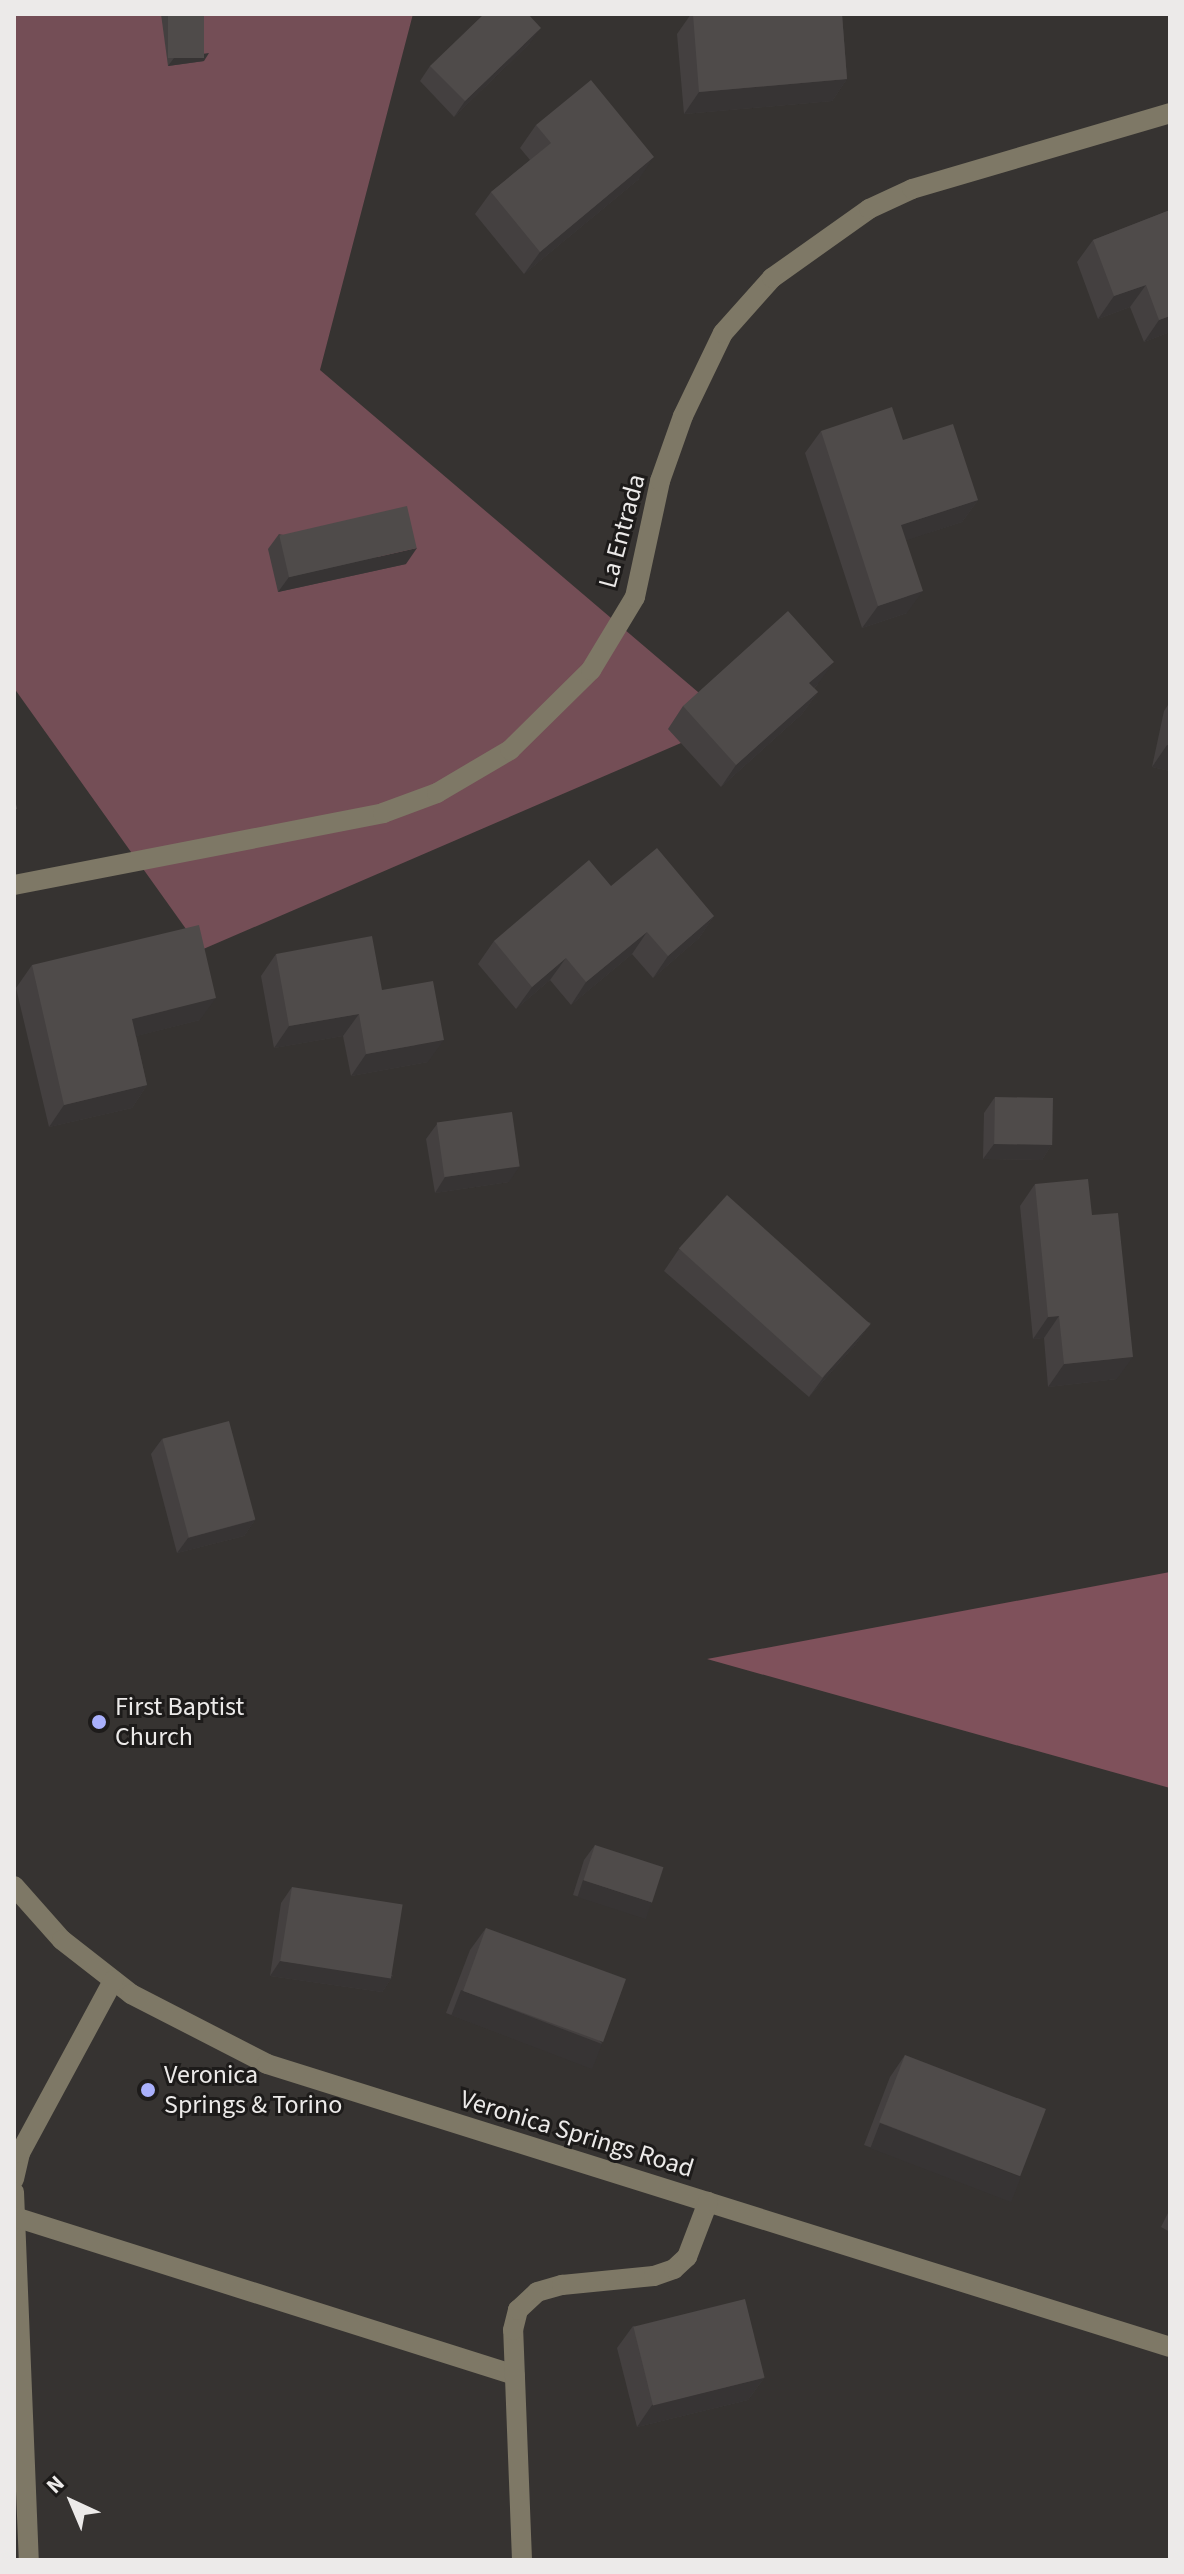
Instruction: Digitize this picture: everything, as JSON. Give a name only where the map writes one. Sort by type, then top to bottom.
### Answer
[{"type":"street","name":"La Entrada","points":[[14,885],[383,813],[437,793],[510,750],[591,670],[635,597],[660,481],[683,416],[723,333],[772,278],[857,216],[912,189],[1170,113]]},
{"type":"street","name":"Veronica Springs Road","points":[[14,1886],[62,1940],[113,1981],[187,2028],[267,2064],[1170,2347]]},
{"type":"street","points":[[14,2179],[20,2153],[113,1981]]},
{"type":"street","points":[[14,2192],[29,2560]]},
{"type":"street","points":[[522,2560],[515,2375],[518,2310],[537,2292],[674,2269],[687,2257],[708,2202]]},
{"type":"street","points":[[15,2217],[515,2375]]},
{"type":"shaded area","points":[[14,14],[413,14],[320,370],[732,721],[201,950],[14,688]]},
{"type":"shaded area","points":[[1170,1572],[1170,1788],[707,1659]]},
{"type":"building","points":[[168,14],[204,14],[204,58],[168,58]]},
{"type":"building","points":[[484,14],[528,14],[541,28],[465,101],[430,66]]},
{"type":"building","points":[[693,14],[842,14],[847,79],[699,92]]},
{"type":"building","points":[[591,80],[654,157],[540,252],[491,192],[551,143],[536,125]]},
{"type":"building","points":[[1170,210],[1170,316],[1159,320],[1146,285],[1114,296],[1093,240]]},
{"type":"building","points":[[892,407],[903,440],[953,424],[978,500],[901,525],[923,591],[878,606],[821,431]]},
{"type":"building","points":[[407,506],[417,548],[289,577],[279,535]]},
{"type":"building","points":[[788,611],[834,662],[809,683],[818,692],[736,765],[683,706]]},
{"type":"building","points":[[657,848],[714,916],[668,956],[647,932],[586,982],[566,958],[532,987],[494,941],[589,860],[611,886]]},
{"type":"building","points":[[199,925],[216,998],[132,1019],[147,1085],[64,1105],[32,965]]},
{"type":"building","points":[[372,936],[382,990],[433,981],[444,1040],[366,1054],[359,1014],[289,1026],[276,954]]},
{"type":"building","points":[[995,1097],[1053,1098],[1052,1145],[994,1144]]},
{"type":"building","points":[[512,1112],[520,1166],[444,1177],[437,1123]]},
{"type":"building","points":[[1088,1179],[1092,1215],[1118,1213],[1133,1357],[1064,1364],[1059,1316],[1048,1317],[1035,1184]]},
{"type":"building","points":[[727,1195],[870,1324],[822,1378],[679,1249]]},
{"type":"building","points":[[229,1421],[255,1520],[189,1537],[162,1439]]},
{"type":"building","points":[[595,1845],[663,1867],[652,1902],[584,1880]]},
{"type":"building","points":[[292,1887],[403,1905],[391,1979],[280,1961]]},
{"type":"building","points":[[486,1928],[626,1979],[603,2042],[463,1991]]},
{"type":"building","points":[[905,2055],[1046,2109],[1020,2176],[879,2122]]},
{"type":"building","points":[[745,2299],[765,2378],[653,2405],[633,2327]]},
{"type":"place","name":"First Baptist Church","points":[[99,1722]]},
{"type":"place","name":"Veronica Springs & Torino","points":[[148,2090]]}]
